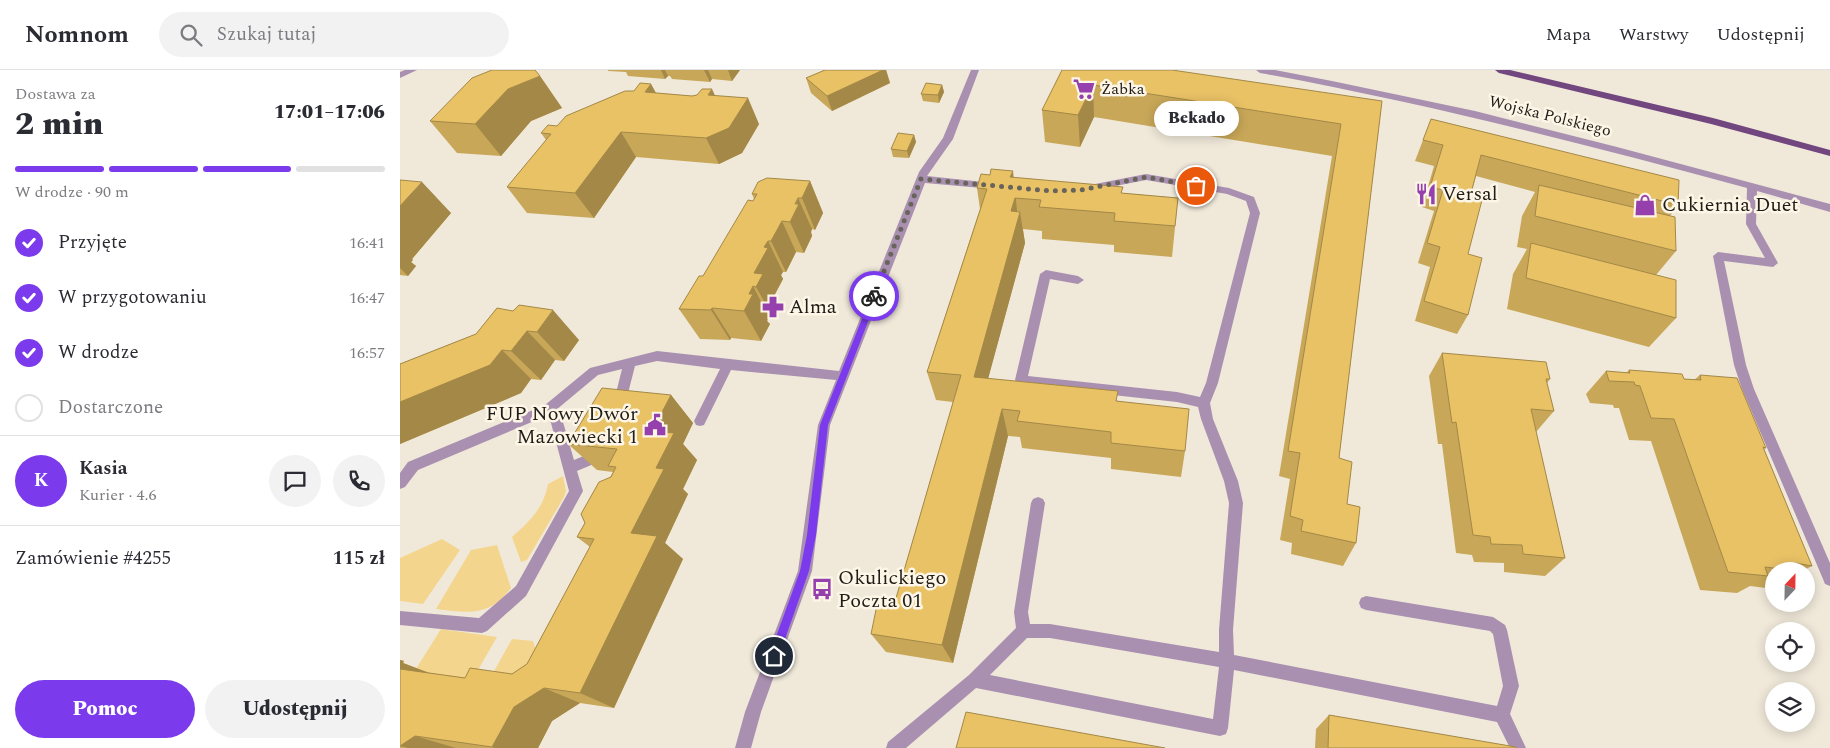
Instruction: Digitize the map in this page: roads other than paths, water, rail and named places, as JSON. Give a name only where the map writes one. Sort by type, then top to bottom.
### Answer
[{"type":"main road","name":"Wojska Polskiego","points":[[1499,70],[1713,121],[1830,153]]},
{"type":"street","points":[[400,75],[413,70]]},
{"type":"street","points":[[743,748],[753,712],[805,571],[824,425],[921,179],[948,139],[975,70]]},
{"type":"street","name":"Wojska Polskiego","points":[[1260,70],[1362,88],[1463,110],[1621,149],[1830,208]]},
{"type":"street","points":[[974,680],[1220,728],[1227,661],[1226,630],[1236,503],[1231,481],[1207,419],[1204,403],[1212,383],[1255,213],[1250,199],[1229,191],[1146,177],[1081,190],[1100,196]]},
{"type":"street","points":[[921,179],[1002,186]]},
{"type":"street","points":[[1752,186],[1751,224],[1773,263],[1718,256],[1740,364],[1748,389],[1830,578]]},
{"type":"street","points":[[1078,280],[1046,274],[1021,380],[1177,397],[1204,403]]},
{"type":"street","points":[[400,482],[413,466],[550,409],[594,371],[630,362],[657,356],[728,366],[843,376]]},
{"type":"street","points":[[613,420],[617,413],[630,362]]},
{"type":"street","points":[[700,421],[728,366]]},
{"type":"street","points":[[400,618],[482,626],[521,591],[576,491],[557,422],[550,409]]},
{"type":"street","points":[[569,468],[590,459],[604,436]]},
{"type":"street","points":[[1024,631],[1021,612],[1038,503]]},
{"type":"street","points":[[1366,603],[1493,624],[1500,630],[1512,686],[1502,715],[1518,748]]},
{"type":"street","points":[[894,748],[974,680],[1024,631],[1050,631],[1227,661],[1502,715]]},
{"type":"place","name":"Żabka","points":[[1084,89]]},
{"type":"place","name":"Bekado","points":[[1196,186]]},
{"type":"place","name":"Versal","points":[[1426,194]]},
{"type":"place","name":"Cukiernia Duet","points":[[1645,205]]},
{"type":"place","name":"Alma","points":[[773,307]]},
{"type":"place","name":"FUP Nowy Dwór Mazowiecki 1","points":[[655,425]]},
{"type":"place","name":"Okulickiego Poczta 01","points":[[822,589]]}]
